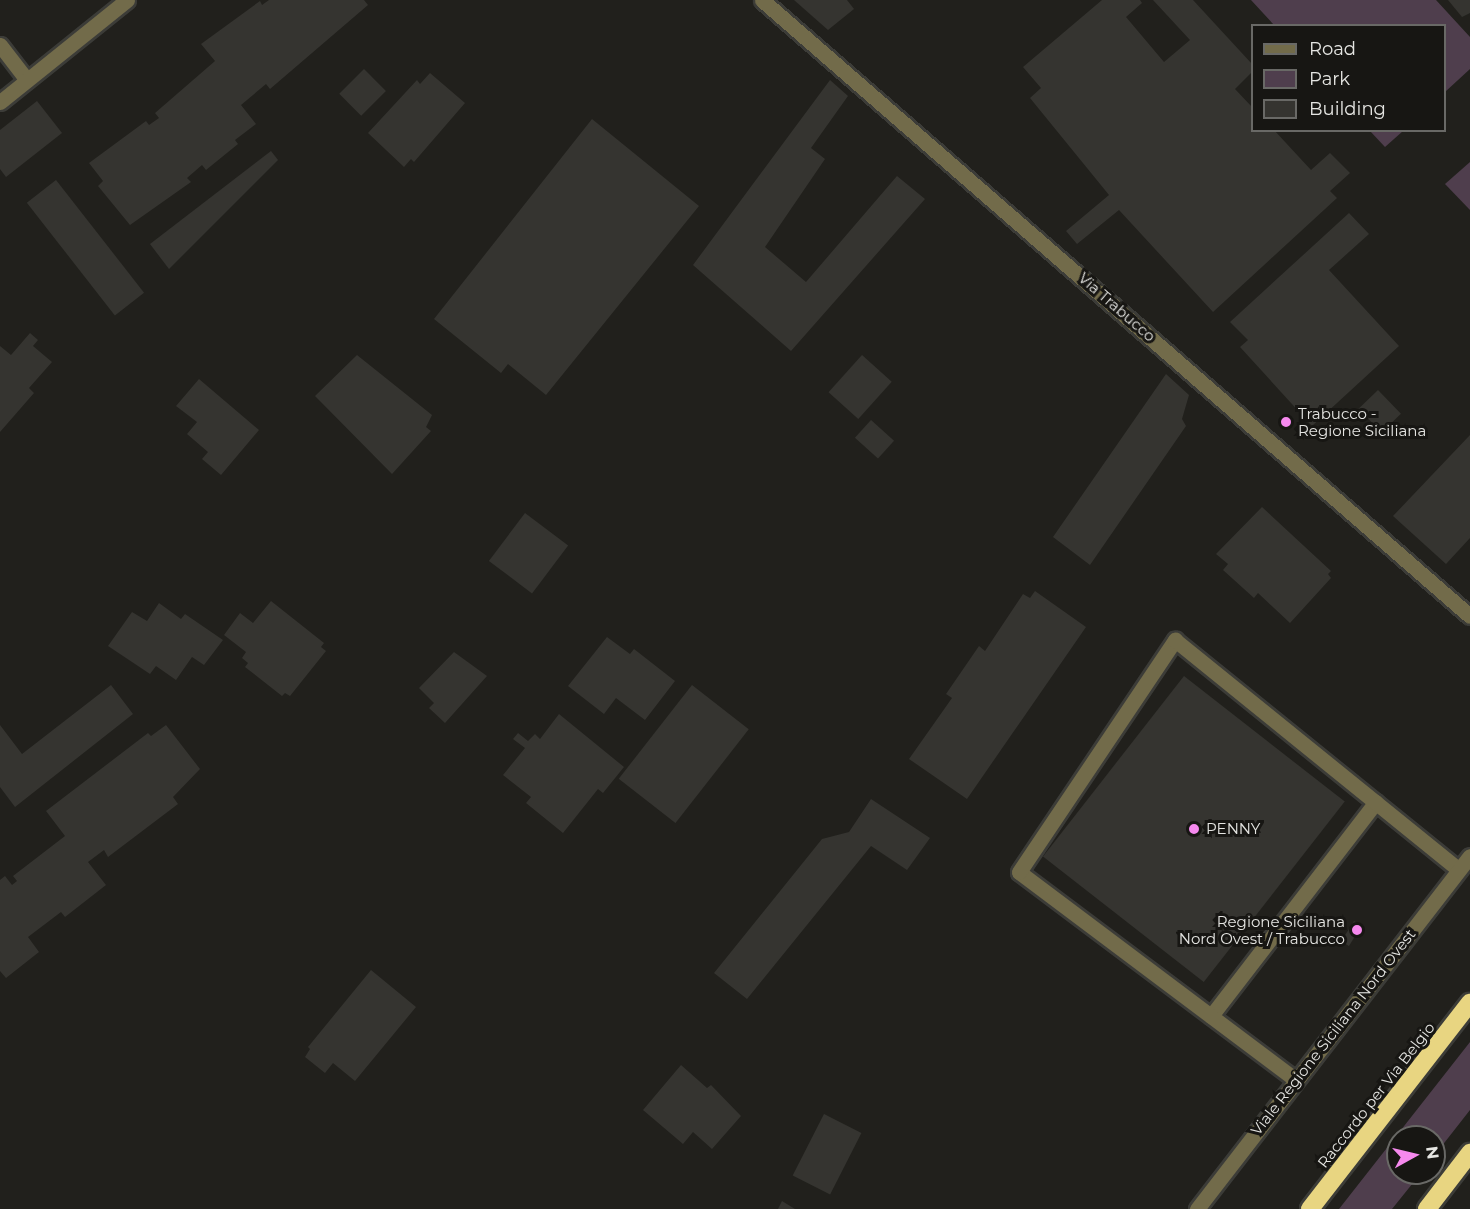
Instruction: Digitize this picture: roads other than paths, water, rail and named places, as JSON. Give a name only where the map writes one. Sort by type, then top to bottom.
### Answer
[{"type":"highway","name":"Raccordo per Via Belgio","points":[[1310,1209],[1470,1004]]},
{"type":"highway","points":[[1427,1209],[1470,1153]]},
{"type":"street","points":[[0,102],[127,0]]},
{"type":"street","name":"Via Trabucco","points":[[762,0],[1470,616]]},
{"type":"street","points":[[0,45],[27,80]]},
{"type":"street","points":[[1296,1080],[1019,872],[1174,640],[1459,870]]},
{"type":"street","points":[[1211,1016],[1376,802]]},
{"type":"street","name":"Viale Regione Siciliana Nord Ovest","points":[[1197,1209],[1470,856]]},
{"type":"place","name":"Trabucco - Regione Siciliana","points":[[1286,422]]},
{"type":"place","name":"PENNY","points":[[1194,829]]},
{"type":"place","name":"Regione Siciliana Nord Ovest / Trabucco","points":[[1357,930]]}]
